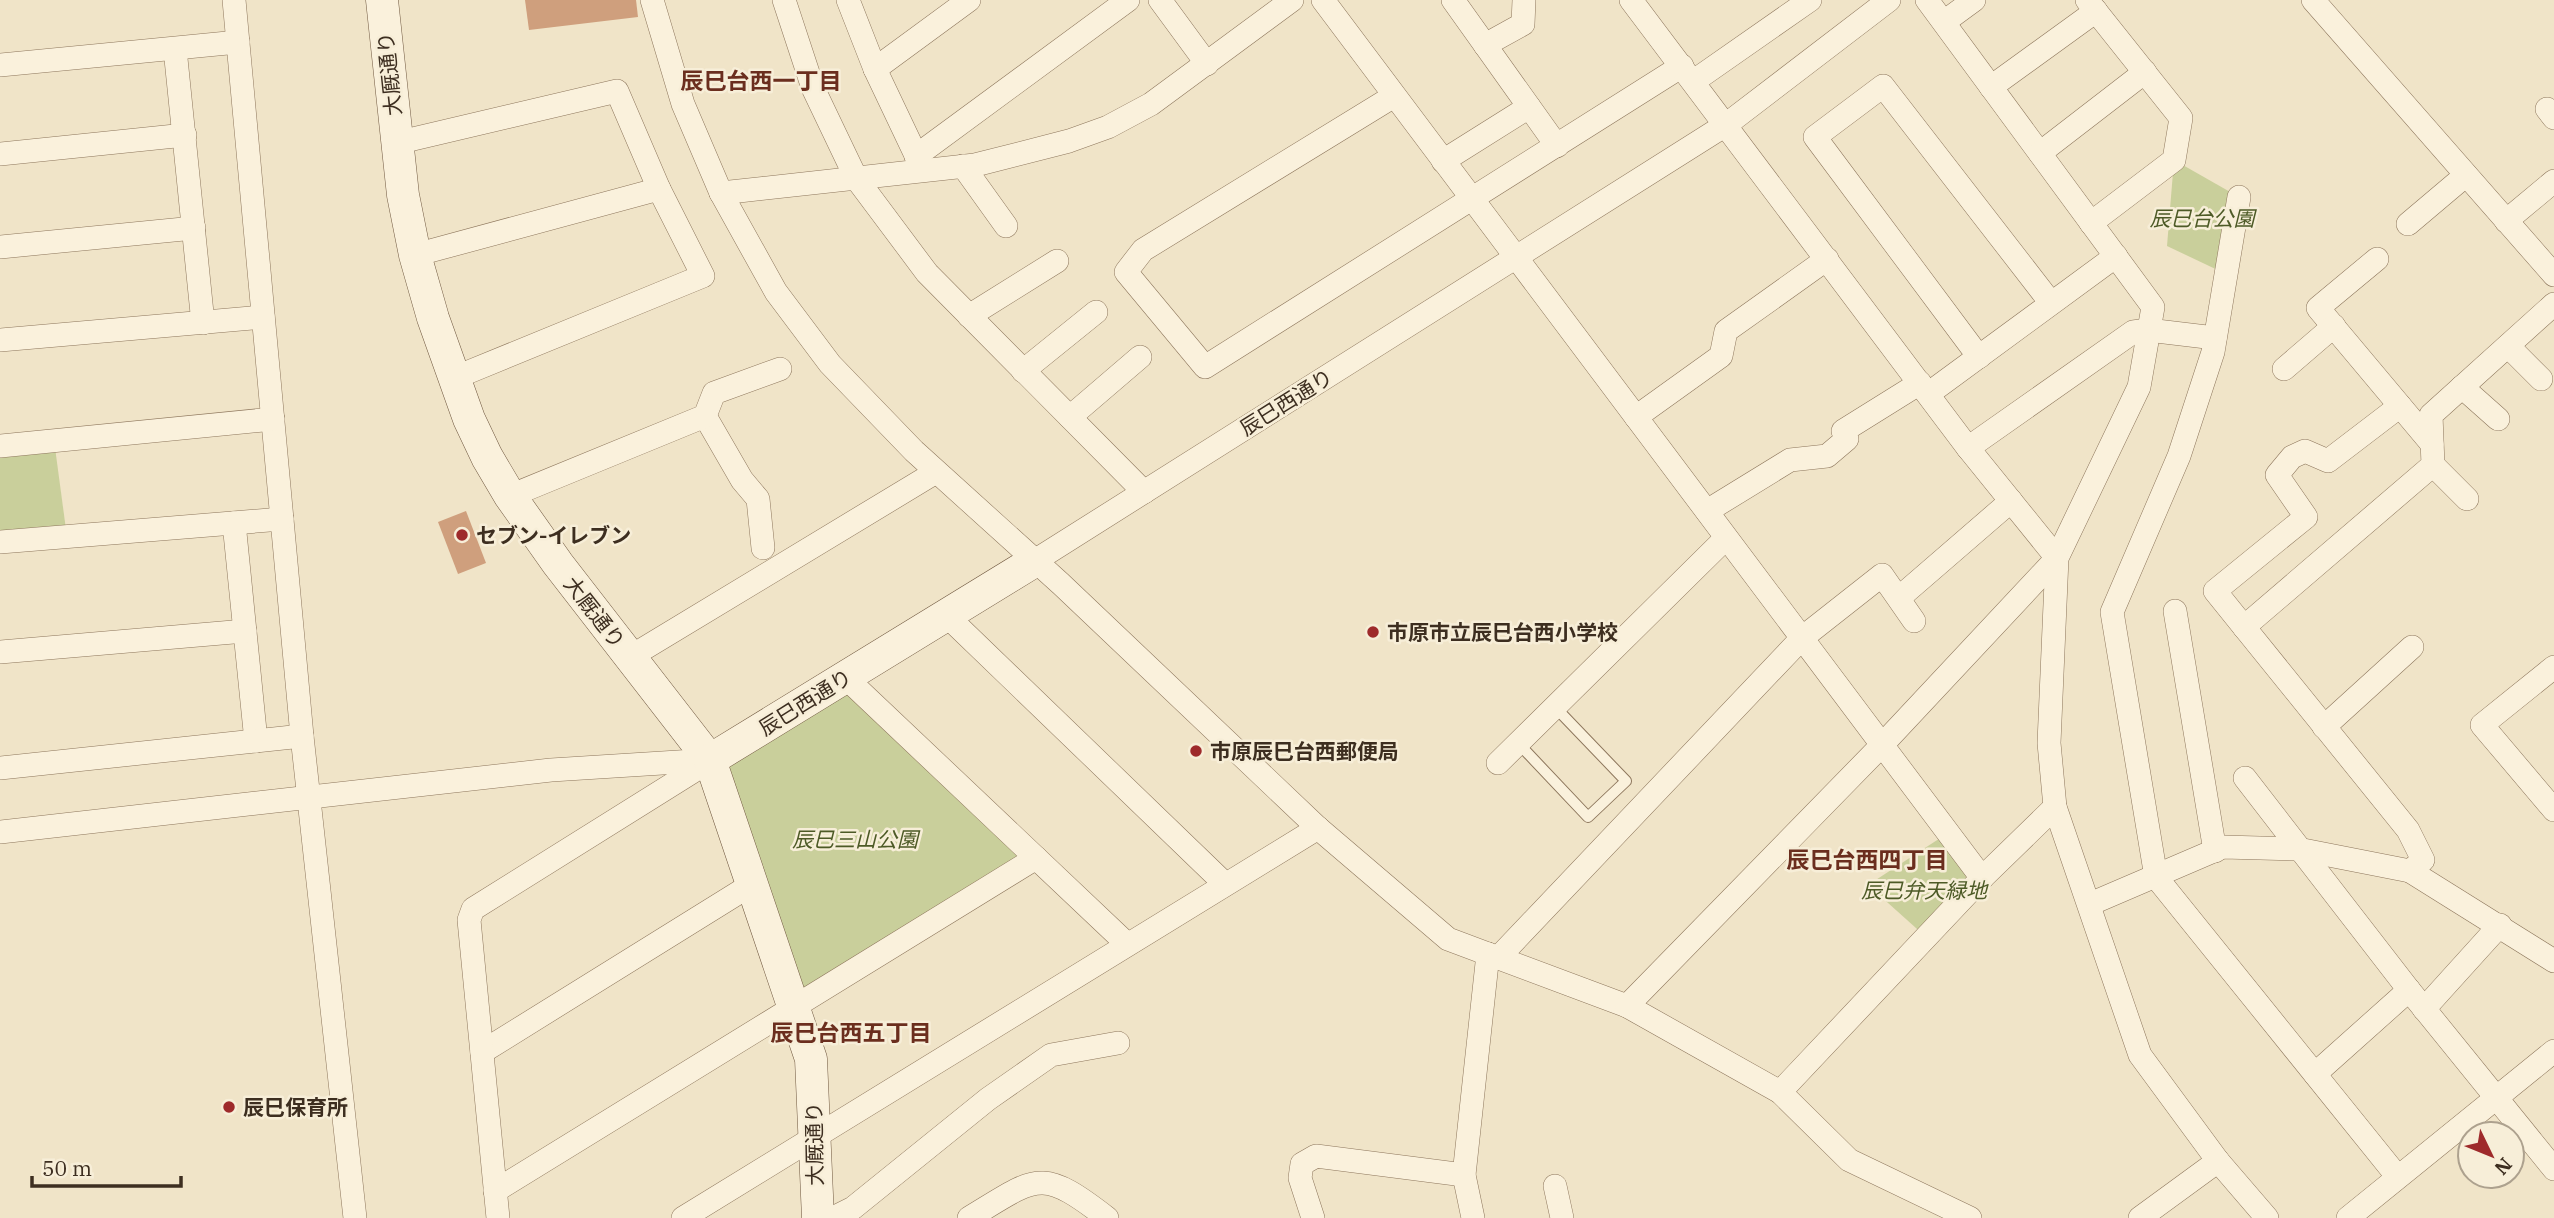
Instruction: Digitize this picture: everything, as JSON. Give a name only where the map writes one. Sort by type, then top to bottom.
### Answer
[{"type":"street","points":[[234,0],[302,736],[311,795],[355,1218]]},
{"type":"street","name":"大厩通り","points":[[382,0],[396,143],[415,255],[454,378],[487,457],[510,496],[550,554],[710,760],[754,883],[811,1059],[818,1218]]},
{"type":"street","points":[[652,0],[683,104],[721,193],[776,292],[830,364],[936,472],[1033,562],[1061,584],[1318,828],[1448,939],[1627,1006],[1780,1092],[1849,1160],[1970,1218]]},
{"type":"street","points":[[784,0],[813,88],[856,178],[927,273],[1144,492]]},
{"type":"street","points":[[849,0],[875,69],[920,164]]},
{"type":"street","points":[[875,69],[969,0]]},
{"type":"street","points":[[920,164],[1128,0]]},
{"type":"street","points":[[1160,0],[1208,64]]},
{"type":"street","points":[[721,193],[856,178],[920,164],[963,166],[1025,155],[1108,127],[1152,104],[1292,0]]},
{"type":"street","points":[[1323,0],[1982,878]]},
{"type":"street","points":[[1453,0],[1557,146]]},
{"type":"street","points":[[1485,45],[1523,24],[1524,0]]},
{"type":"street","points":[[1632,0],[1968,448],[2057,558],[2049,743],[2055,807],[2140,1055],[2218,1161],[2267,1218]]},
{"type":"street","points":[[1394,96],[1143,250],[1126,272],[1205,367],[1557,146],[1688,74],[1810,0]]},
{"type":"street","name":"辰巳西通り","points":[[710,760],[1033,562],[1727,124],[1889,0]]},
{"type":"street","points":[[1627,1006],[1882,745],[2057,558],[2139,387],[2153,307],[1927,0]]},
{"type":"street","points":[[1944,22],[1974,0]]},
{"type":"street","points":[[2313,0],[2554,275]]},
{"type":"street","points":[[1991,87],[2092,6],[2182,118],[2174,160],[2091,223]]},
{"type":"street","points":[[0,65],[238,42]]},
{"type":"street","points":[[175,49],[203,323]]},
{"type":"street","points":[[2040,153],[2145,72]]},
{"type":"street","points":[[1979,357],[1815,136],[1883,86],[2051,303]]},
{"type":"street","points":[[396,143],[617,91],[659,189],[703,276],[454,378]]},
{"type":"street","points":[[1443,161],[1529,107]]},
{"type":"street","points":[[0,154],[185,135]]},
{"type":"street","points":[[963,166],[1006,226]]},
{"type":"street","points":[[2408,224],[2466,175]]},
{"type":"street","points":[[2506,221],[2554,181]]},
{"type":"street","points":[[415,255],[659,189]]},
{"type":"street","points":[[2239,197],[2215,338],[2179,456],[2112,611],[2156,877],[2397,1176]]},
{"type":"street","points":[[0,247],[194,228]]},
{"type":"street","points":[[1707,511],[1790,460],[1827,456],[1847,439],[1843,431],[1979,357],[2116,256]]},
{"type":"street","points":[[1636,418],[1721,356],[1726,331],[1827,259]]},
{"type":"street","points":[[2377,259],[2318,308],[2400,405],[2433,455],[2467,499]]},
{"type":"street","points":[[970,316],[1058,261]]},
{"type":"street","points":[[2433,455],[2431,415],[2554,304]]},
{"type":"street","points":[[1023,371],[1096,312]]},
{"type":"street","points":[[0,340],[263,317]]},
{"type":"street","points":[[2284,369],[2333,326]]},
{"type":"street","points":[[1968,448],[2133,332],[2148,330],[2215,338]]},
{"type":"street","points":[[2508,346],[2540,379]]},
{"type":"street","points":[[1070,417],[1140,357]]},
{"type":"street","points":[[510,496],[705,416],[714,393],[780,369]]},
{"type":"street","points":[[2462,387],[2498,419]]},
{"type":"street","points":[[2400,405],[2328,461],[2305,452],[2292,457],[2277,475],[2306,517],[2215,591],[2408,830],[2423,860],[2410,872]]},
{"type":"street","points":[[705,416],[742,480],[758,499],[762,548]]},
{"type":"street","points":[[0,446],[273,419]]},
{"type":"street","points":[[2244,628],[2433,455]]},
{"type":"street","points":[[631,657],[936,472]]},
{"type":"street","points":[[1900,597],[2011,501]]},
{"type":"street","points":[[0,542],[282,519]]},
{"type":"street","points":[[234,523],[256,741]]},
{"type":"street","points":[[1498,763],[1726,538]]},
{"type":"street","points":[[1473,1218],[1464,1175],[1493,956],[1802,638],[1882,575],[1900,597],[1914,621]]},
{"type":"street","points":[[2175,611],[2215,850]]},
{"type":"street","points":[[946,615],[1225,884]]},
{"type":"street","points":[[0,652],[245,631]]},
{"type":"street","points":[[2324,727],[2412,647]]},
{"type":"street","points":[[2554,667],[2482,725],[2554,810]]},
{"type":"street","points":[[845,677],[1127,944]]},
{"type":"street","points":[[0,768],[302,736]]},
{"type":"street","points":[[0,832],[551,770],[710,760]]},
{"type":"street","points":[[498,1218],[469,920],[473,909],[710,760]]},
{"type":"street","points":[[2245,778],[2424,1009],[2554,1169]]},
{"type":"street","points":[[1780,1092],[1982,878],[2055,807]]},
{"type":"street","points":[[683,1218],[1318,828]]},
{"type":"street","points":[[2090,904],[2223,847],[2298,849],[2410,872],[2500,925],[2554,961]]},
{"type":"street","points":[[495,1191],[1035,858]]},
{"type":"street","points":[[482,1052],[754,883]]},
{"type":"street","points":[[2424,1009],[2500,925]]},
{"type":"street","points":[[2315,1074],[2409,990]]},
{"type":"street","points":[[833,1218],[853,1208],[988,1099],[1051,1055],[1118,1043]]},
{"type":"street","points":[[2348,1218],[2495,1096],[2554,1051]]},
{"type":"street","points":[[1313,1218],[1300,1178],[1302,1164],[1316,1156],[1464,1175]]},
{"type":"street","points":[[2140,1218],[2218,1161]]},
{"type":"street","points":[[969,1218],[1026,1183],[1049,1183],[1074,1192],[1107,1218]]},
{"type":"street","points":[[1555,1186],[1562,1218]]},
{"type":"lane","points":[[1518,743],[1588,817],[1626,781],[1555,706]]},
{"type":"green space","name":"辰巳台公園","points":[[2174,160],[2239,197],[2226,274],[2167,246]]},
{"type":"green space","points":[[54,440],[67,537],[0,542],[0,446]]},
{"type":"green space","name":"辰巳三山公園","points":[[845,677],[1036,858],[795,1006],[710,760]]},
{"type":"green space","name":"辰巳弁天緑地","points":[[1948,833],[1982,878],[1926,937],[1868,885]]},
{"type":"building","points":[[525,0],[636,0],[638,17],[529,30]]},
{"type":"building","points":[[466,511],[486,563],[458,574],[438,522]]},
{"type":"place","name":"セブン-イレブン","points":[[462,535]]},
{"type":"place","name":"市原市立辰巳台西小学校","points":[[1373,632]]},
{"type":"place","name":"市原辰巳台西郵便局","points":[[1196,751]]},
{"type":"place","name":"辰巳保育所","points":[[229,1107]]},
{"type":"district","name":"辰巳台西一丁目","points":[[761,80]]},
{"type":"district","name":"辰巳台西四丁目","points":[[1867,859]]},
{"type":"district","name":"辰巳台西五丁目","points":[[851,1032]]}]
